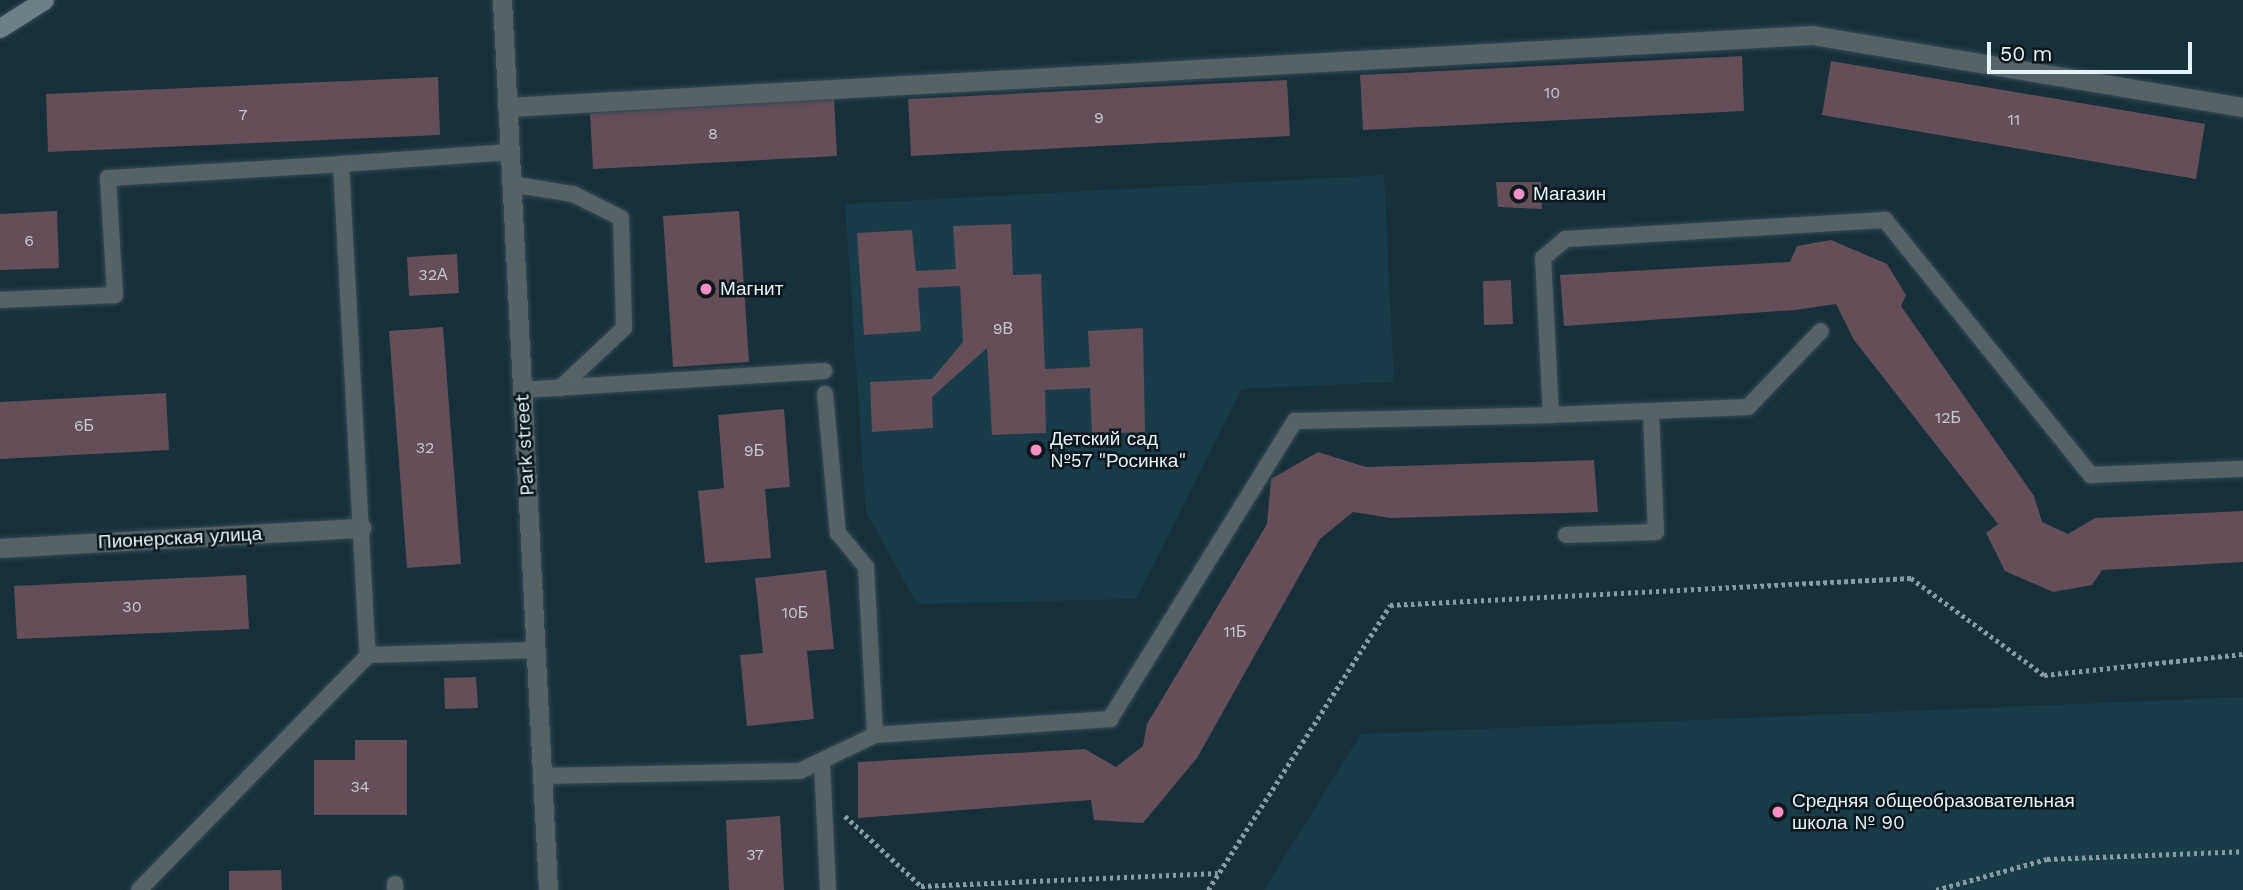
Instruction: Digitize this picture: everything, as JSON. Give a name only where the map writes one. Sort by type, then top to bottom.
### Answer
[{"type":"main road","points":[[0,28],[44,0]]},
{"type":"street","name":"Park street","points":[[502,0],[548,890]]},
{"type":"street","points":[[507,107],[1812,35],[2243,107]]},
{"type":"street","name":"Пионерская улица","points":[[0,548],[361,528]]},
{"type":"lane","points":[[0,300],[115,295],[108,178],[510,152]]},
{"type":"lane","points":[[341,164],[368,656]]},
{"type":"lane","points":[[511,184],[573,194],[621,218],[624,328],[560,388]]},
{"type":"lane","points":[[1551,415],[1543,258],[1566,239],[1885,220],[2091,475],[2243,469]]},
{"type":"lane","points":[[542,776],[800,771],[875,735],[1110,719],[1295,421],[1748,407],[1821,331]]},
{"type":"lane","points":[[522,390],[824,371]]},
{"type":"lane","points":[[825,394],[838,533],[866,567],[875,735]]},
{"type":"lane","points":[[1566,535],[1656,532],[1651,411]]},
{"type":"lane","points":[[139,890],[368,656],[536,650]]},
{"type":"lane","points":[[822,762],[828,890]]},
{"type":"path","points":[[1208,890],[1390,605],[1911,578],[2043,675],[2243,654]]},
{"type":"path","points":[[824,796],[921,886],[1219,873]]},
{"type":"path","points":[[1936,890],[2047,859],[2243,851]]},
{"type":"shaded area","name":"Детский сад №57 \"Росинка\"","points":[[1384,175],[1394,382],[1242,389],[1136,599],[917,604],[866,512],[845,204]]},
{"type":"shaded area","name":"Средняя общеобразовательная школа № 90","points":[[2243,697],[2243,890],[1264,890],[1361,734]]},
{"type":"building","points":[[1742,56],[1744,111],[1363,130],[1360,75]]},
{"type":"building","points":[[1831,61],[2205,124],[2196,179],[1822,115]]},
{"type":"building","points":[[438,77],[440,135],[48,152],[46,94]]},
{"type":"building","points":[[1287,80],[1290,136],[911,156],[908,99]]},
{"type":"building","points":[[834,99],[837,156],[593,169],[590,113]]},
{"type":"building","name":"Магазин","points":[[1496,182],[1541,182],[1542,209],[1498,207]]},
{"type":"building","points":[[57,211],[59,268],[0,270],[0,214]]},
{"type":"building","name":"Магнит","points":[[739,211],[749,362],[673,367],[663,216]]},
{"type":"building","points":[[1011,224],[1013,275],[1041,274],[1045,369],[1090,367],[1088,331],[1143,328],[1145,432],[1092,434],[1090,388],[1045,390],[1046,433],[992,435],[987,348],[932,397],[933,428],[872,432],[870,382],[932,379],[963,342],[960,286],[918,288],[921,331],[864,335],[857,233],[912,230],[916,271],[956,269],[953,226]]},
{"type":"building","points":[[1831,240],[1887,264],[1906,295],[1901,306],[2034,496],[2042,522],[2068,534],[2095,518],[2243,511],[2243,562],[2102,570],[2092,585],[2053,592],[2005,571],[1986,533],[1998,524],[1854,340],[1836,304],[1795,310],[1564,326],[1560,275],[1790,262],[1797,246]]},
{"type":"building","points":[[457,254],[459,293],[409,296],[407,257]]},
{"type":"building","points":[[1511,280],[1513,324],[1484,325],[1483,281]]},
{"type":"building","points":[[443,327],[461,564],[407,568],[389,331]]},
{"type":"building","points":[[166,393],[169,450],[0,459],[0,402]]},
{"type":"building","points":[[784,409],[790,487],[765,489],[771,558],[705,563],[698,491],[724,488],[718,415]]},
{"type":"building","points":[[1318,452],[1366,467],[1594,460],[1598,512],[1391,518],[1353,512],[1320,539],[1197,758],[1143,823],[1094,820],[1091,800],[858,818],[858,762],[1085,749],[1116,767],[1143,746],[1147,724],[1267,524],[1271,479]]},
{"type":"building","points":[[826,570],[834,649],[807,651],[814,719],[747,726],[740,655],[763,653],[755,578]]},
{"type":"building","points":[[246,575],[249,629],[17,639],[14,586]]},
{"type":"building","points":[[476,677],[478,708],[445,709],[444,678]]},
{"type":"building","points":[[355,740],[407,740],[407,815],[314,815],[314,760],[355,760]]},
{"type":"building","points":[[780,816],[784,890],[729,890],[726,820]]},
{"type":"building","points":[[281,870],[282,890],[229,890],[229,871]]},
{"type":"place","name":"Магазин","points":[[1519,194]]},
{"type":"place","name":"Магнит","points":[[706,289]]},
{"type":"place","name":"Детский сад №57 \"Росинка\"","points":[[1036,450]]},
{"type":"place","name":"Средняя общеобразовательная школа № 90","points":[[1778,812]]}]
